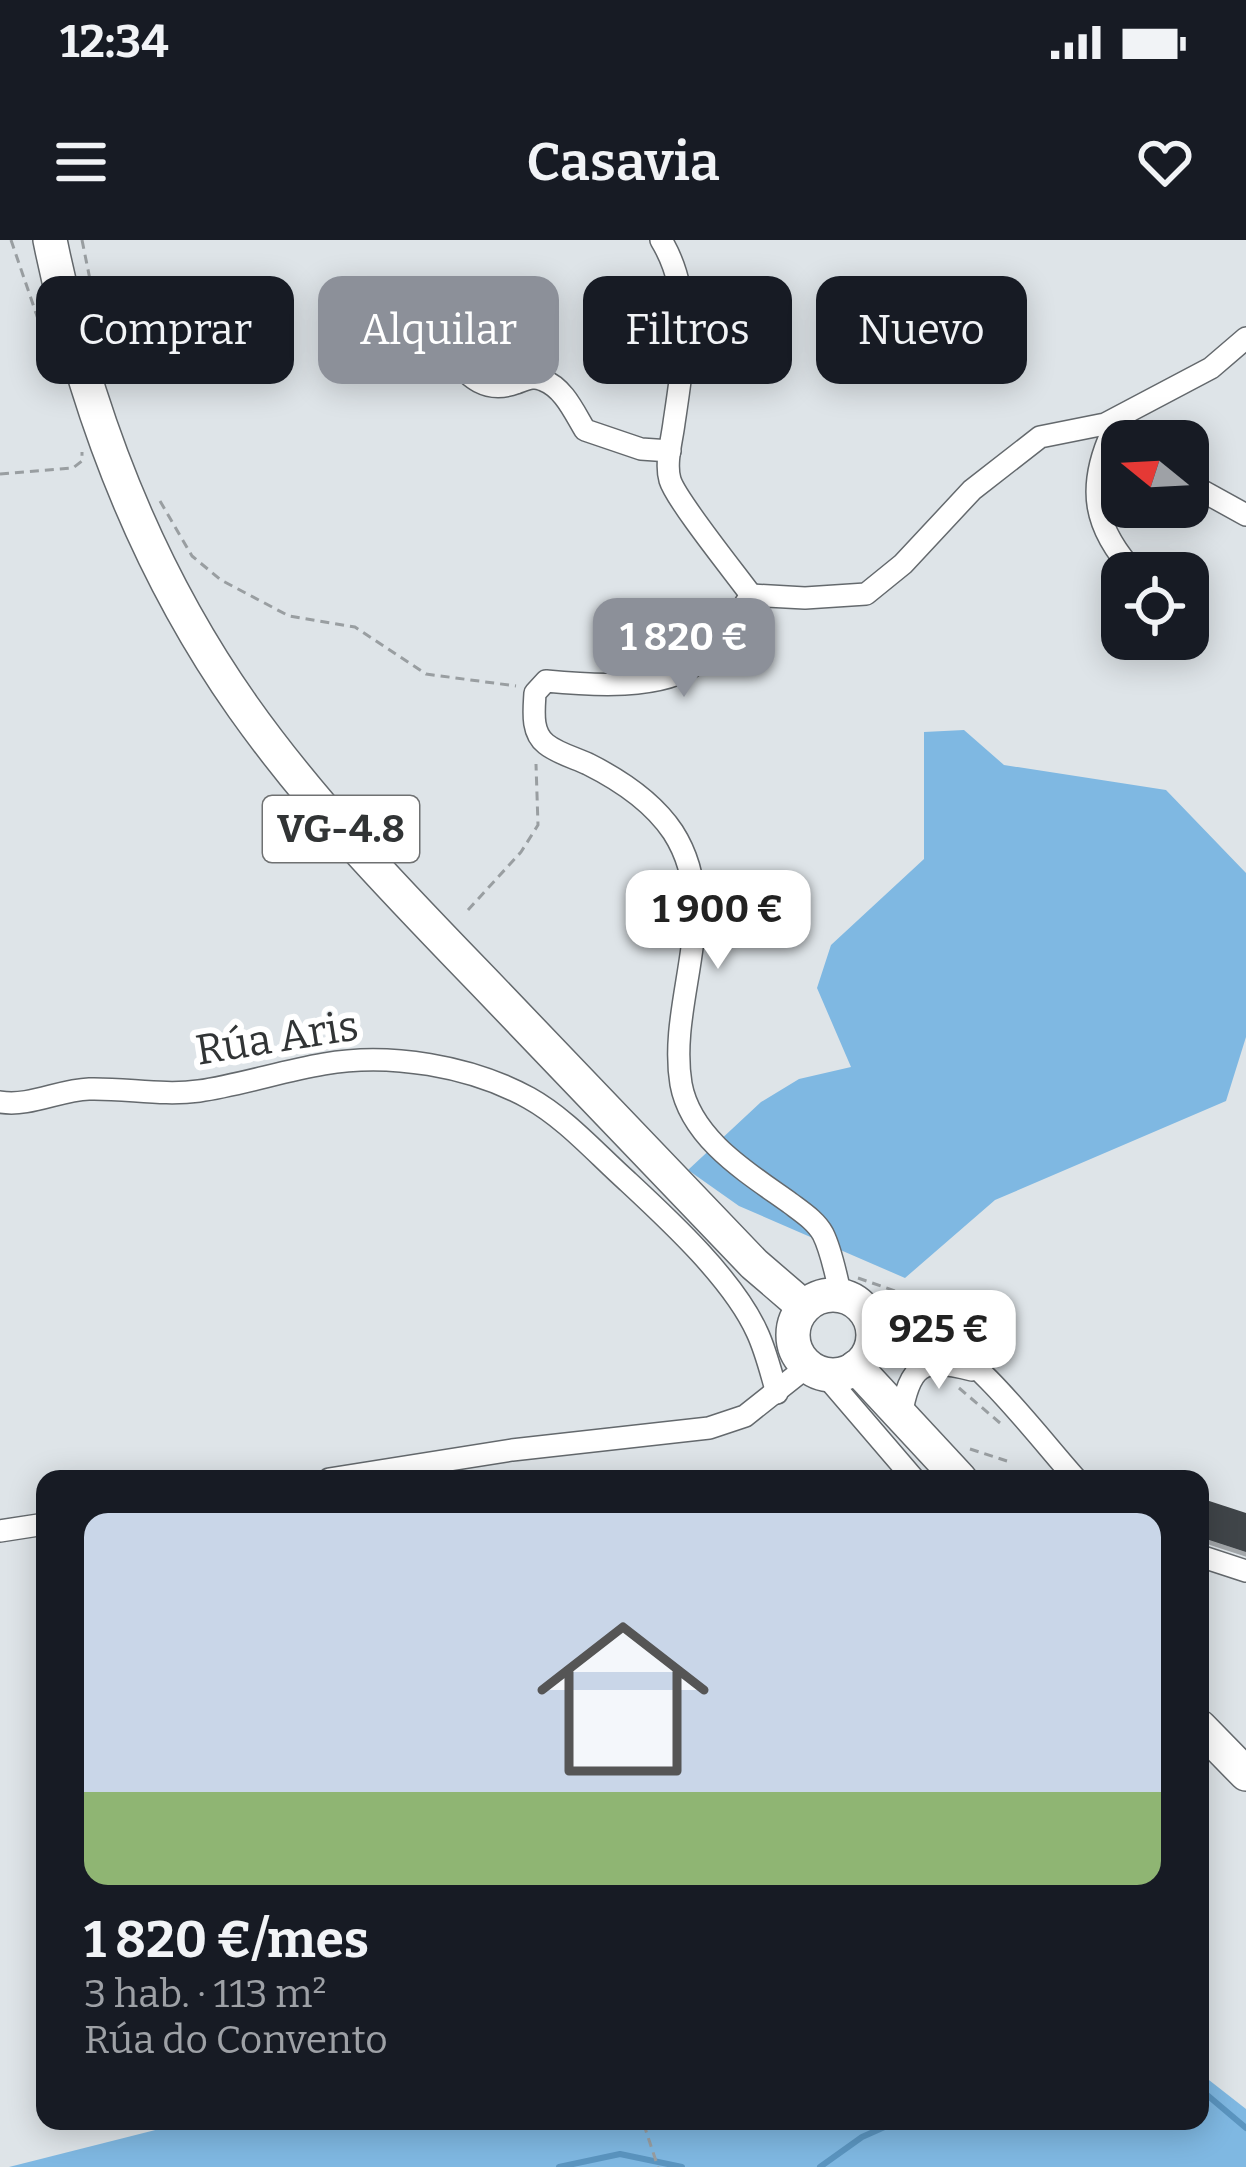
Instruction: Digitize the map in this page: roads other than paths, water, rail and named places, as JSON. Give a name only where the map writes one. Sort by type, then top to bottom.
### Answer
[{"type":"highway","name":"VG-4.8","points":[[50,240],[65,313],[95,412],[134,513],[182,609],[242,706],[319,805],[453,950],[754,1264],[804,1307]]},
{"type":"highway","points":[[830,1369],[870,1349],[872,1327],[861,1306],[841,1296],[815,1299],[804,1307],[793,1331],[794,1344],[830,1369],[901,1416],[952,1470]]},
{"type":"highway","points":[[1209,1736],[1246,1774]]},
{"type":"street","points":[[661,240],[681,298],[686,342],[670,480],[751,595]]},
{"type":"street","points":[[1134,420],[1246,338]]},
{"type":"street","points":[[482,384],[515,384]]},
{"type":"street","points":[[549,384],[566,398],[585,430],[641,449],[670,451]]},
{"type":"street","points":[[751,595],[866,594],[903,564],[972,490],[1040,437],[1101,434]]},
{"type":"street","points":[[1101,457],[1096,490],[1101,523]]},
{"type":"street","points":[[1209,495],[1246,515]]},
{"type":"street","points":[[751,595],[724,635],[694,667],[656,680],[623,684],[546,681],[535,693],[533,722],[544,743],[613,777],[646,802],[672,831],[686,858],[695,904],[680,1041],[681,1086],[697,1124],[722,1150],[823,1232],[841,1296]]},
{"type":"street","name":"Rúa Aris","points":[[0,1102],[13,1104],[78,1090],[194,1092],[327,1063],[371,1060],[413,1063],[493,1082],[529,1098],[561,1121],[718,1275],[757,1331],[777,1393]]},
{"type":"street","points":[[872,1327],[925,1331],[945,1341],[979,1371],[1068,1470]]},
{"type":"street","points":[[901,1416],[906,1388],[922,1366],[935,1362],[979,1371]]},
{"type":"street","points":[[386,1470],[512,1450],[710,1428],[745,1416],[777,1393],[830,1369],[907,1470]]},
{"type":"street","points":[[0,1531],[36,1525]]},
{"type":"street","points":[[1209,1559],[1246,1571]]},
{"type":"waterway","points":[[1209,2097],[1246,2128]]},
{"type":"waterway","points":[[820,2167],[878,2130]]},
{"type":"waterway","points":[[559,2167],[620,2154],[682,2167]]}]
